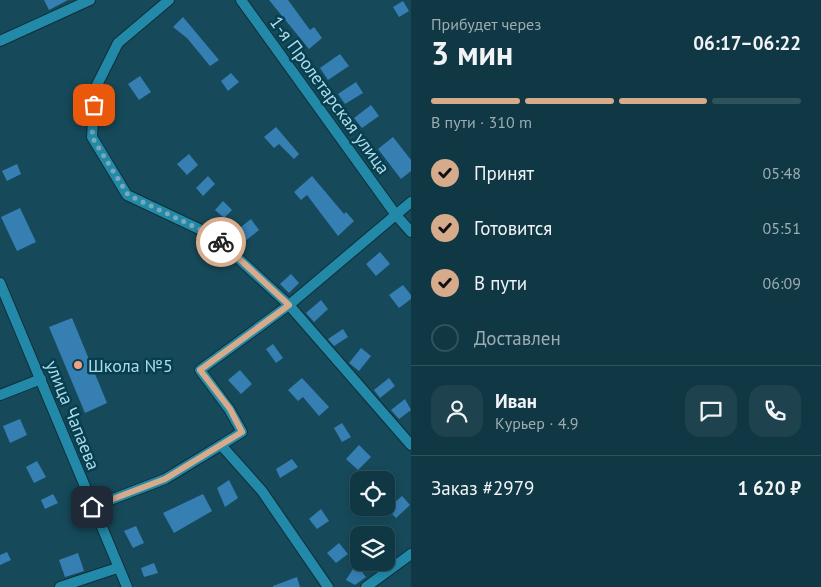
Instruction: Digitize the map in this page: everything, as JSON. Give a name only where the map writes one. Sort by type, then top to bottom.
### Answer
[{"type":"street","points":[[0,41],[90,0]]},
{"type":"street","points":[[169,0],[118,43],[95,89],[92,137],[128,195],[214,236],[289,305],[411,444]]},
{"type":"street","name":"1-я Пролетарская улица","points":[[242,0],[396,215],[411,232]]},
{"type":"street","points":[[92,507],[165,479],[242,432],[230,409],[200,370],[289,305],[382,224],[411,202]]},
{"type":"street","name":"улица Чапаева","points":[[0,283],[41,378],[117,568],[127,587]]},
{"type":"street","points":[[0,395],[41,378]]},
{"type":"street","points":[[221,445],[262,491],[328,587]]},
{"type":"street","points":[[366,587],[411,554]]},
{"type":"street","points":[[60,587],[117,568]]},
{"type":"building","points":[[44,0],[68,0],[49,10]]},
{"type":"building","points":[[269,0],[288,0],[310,30],[314,27],[322,38],[309,49]]},
{"type":"building","points":[[403,1],[409,11],[399,17],[393,7]]},
{"type":"building","points":[[183,17],[219,60],[210,66],[187,38],[173,27]]},
{"type":"building","points":[[340,54],[349,66],[328,80],[320,68]]},
{"type":"building","points":[[231,73],[239,82],[228,91],[221,81]]},
{"type":"building","points":[[140,76],[151,92],[139,100],[128,84]]},
{"type":"building","points":[[356,82],[363,93],[345,104],[338,94]]},
{"type":"building","points":[[371,105],[379,116],[362,128],[354,118]]},
{"type":"building","points":[[276,127],[299,154],[294,159],[279,144],[274,148],[264,137]]},
{"type":"building","points":[[393,137],[411,160],[411,171],[401,179],[378,149]]},
{"type":"building","points":[[189,154],[198,165],[187,175],[177,164]]},
{"type":"building","points":[[17,164],[21,174],[7,181],[2,171]]},
{"type":"building","points":[[208,176],[215,184],[203,196],[196,188]]},
{"type":"building","points":[[312,176],[344,214],[346,212],[354,221],[338,236],[307,195],[301,200],[294,192]]},
{"type":"building","points":[[223,201],[232,210],[224,218],[215,210]]},
{"type":"building","points":[[20,208],[36,242],[17,251],[1,217]]},
{"type":"building","points":[[251,219],[259,230],[244,242],[236,231]]},
{"type":"building","points":[[380,252],[390,264],[376,276],[366,264]]},
{"type":"building","points":[[291,274],[299,283],[289,293],[280,284]]},
{"type":"building","points":[[403,285],[411,295],[411,299],[399,308],[389,295]]},
{"type":"building","points":[[321,300],[328,309],[314,322],[306,313]]},
{"type":"building","name":"Школа №5","points":[[72,318],[107,403],[85,413],[49,327]]},
{"type":"building","points":[[343,329],[348,337],[334,346],[328,339]]},
{"type":"building","points":[[273,344],[283,358],[276,363],[266,349]]},
{"type":"building","points":[[361,348],[371,356],[359,371],[349,363]]},
{"type":"building","points":[[240,370],[252,384],[241,394],[228,380]]},
{"type":"building","points":[[302,378],[329,407],[319,416],[303,397],[298,401],[288,390]]},
{"type":"building","points":[[389,378],[395,386],[380,398],[374,390]]},
{"type":"building","points":[[405,399],[411,410],[399,419],[391,410]]},
{"type":"building","points":[[20,419],[27,435],[10,443],[3,426]]},
{"type":"building","points":[[342,423],[351,437],[342,442],[334,428]]},
{"type":"building","points":[[359,445],[371,457],[358,470],[346,459]]},
{"type":"building","points":[[292,459],[298,467],[280,478],[276,469]]},
{"type":"building","points":[[37,461],[46,477],[34,483],[26,467]]},
{"type":"building","points":[[229,480],[238,498],[225,507],[217,488]]},
{"type":"building","points":[[53,494],[58,503],[45,509],[41,500]]},
{"type":"building","points":[[203,494],[212,511],[174,533],[163,513]]},
{"type":"building","points":[[402,496],[410,505],[396,518],[394,516],[395,502]]},
{"type":"building","points":[[321,509],[329,521],[317,529],[309,519]]},
{"type":"building","points":[[136,526],[144,543],[133,548],[124,531]]},
{"type":"building","points":[[339,543],[348,554],[336,563],[327,553]]},
{"type":"building","points":[[7,552],[11,560],[0,565],[0,555]]},
{"type":"building","points":[[78,553],[84,571],[65,577],[59,560]]},
{"type":"building","points":[[154,563],[158,573],[144,577],[141,568]]},
{"type":"building","points":[[352,571],[361,571],[366,577],[355,585],[346,580]]},
{"type":"building","points":[[297,577],[300,587],[273,587],[273,586]]},
{"type":"way so far","points":[[94,105],[92,137],[128,195],[214,236],[221,242]]},
{"type":"place","name":"Школа №5","points":[[78,365]]},
{"type":"route","points":[[92,507],[165,479],[242,432],[230,409],[200,370],[289,305],[221,242]]}]
